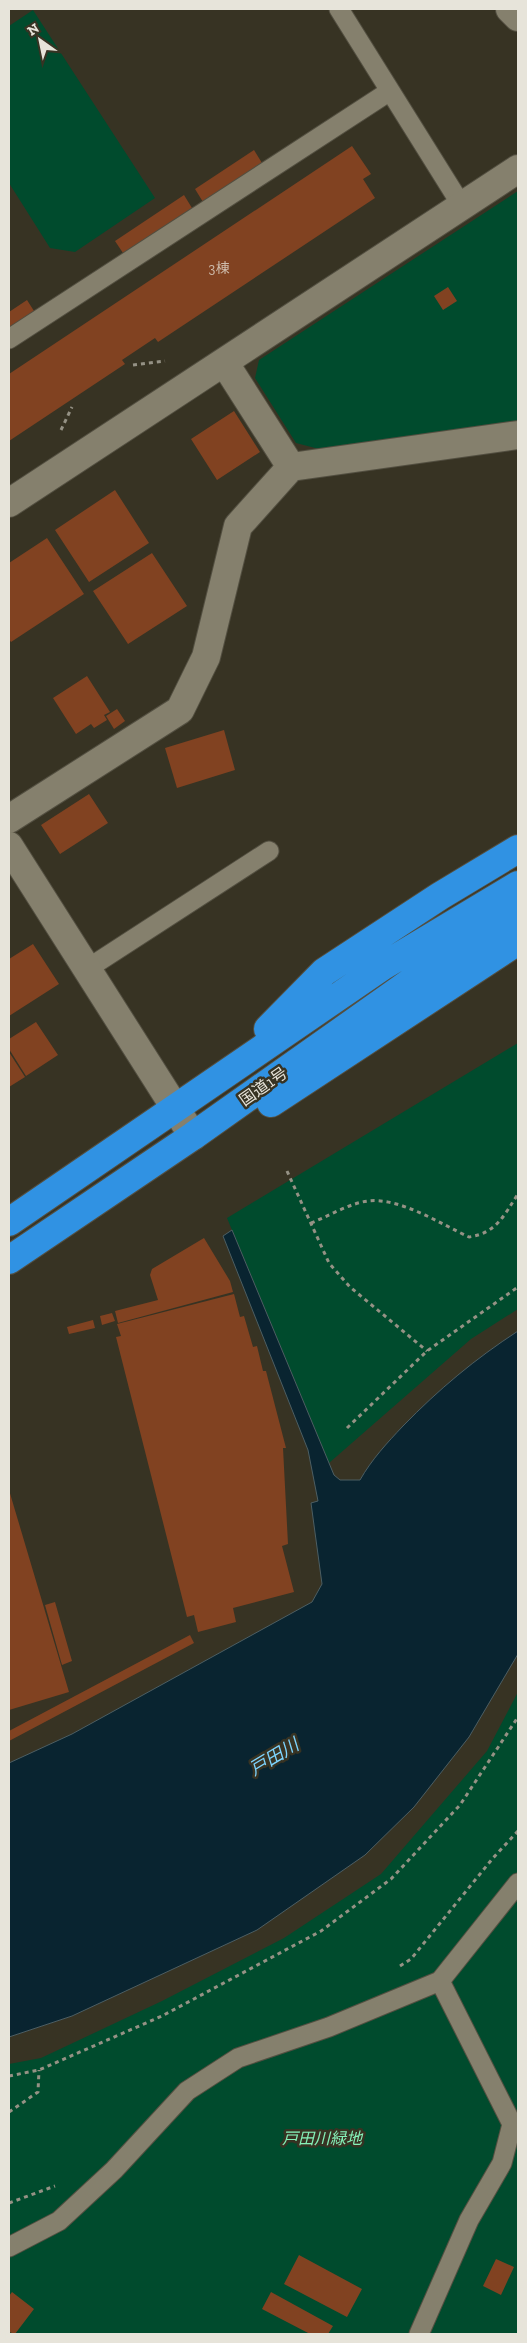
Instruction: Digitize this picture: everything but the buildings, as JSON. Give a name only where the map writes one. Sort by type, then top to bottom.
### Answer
[{"type":"highway","points":[[225,1073],[324,972],[440,896],[518,849]]},
{"type":"highway","name":"国道1号","points":[[9,1260],[193,1136],[518,885]]},
{"type":"highway","name":"国道1号","points":[[9,1222],[383,966],[415,963],[518,914]]},
{"type":"highway","points":[[9,1273],[518,941]]},
{"type":"street","points":[[510,9],[518,17]]},
{"type":"street","points":[[9,503],[518,169]]},
{"type":"street","points":[[224,362],[291,467]]},
{"type":"street","points":[[9,819],[180,710],[206,657],[238,526],[291,467],[518,435]]},
{"type":"street","points":[[9,846],[193,1136]]},
{"type":"lane","points":[[339,9],[462,206]]},
{"type":"lane","points":[[9,340],[390,91]]},
{"type":"lane","points":[[87,969],[269,851]]},
{"type":"lane","points":[[9,2247],[59,2221],[114,2170],[187,2091],[238,2058],[329,2027],[440,1981],[518,1883]]},
{"type":"lane","points":[[419,2334],[469,2220],[502,2162],[512,2124],[440,1981]]},
{"type":"path","points":[[287,1171],[329,1263],[350,1287],[427,1351]]},
{"type":"path","points":[[311,1223],[367,1201],[384,1200],[410,1209],[469,1237],[496,1226],[518,1194]]},
{"type":"path","points":[[347,1428],[427,1351],[518,1287]]},
{"type":"path","points":[[9,2076],[39,2070],[162,2016],[321,1931],[383,1885],[460,1805],[518,1717]]},
{"type":"path","points":[[9,2112],[38,2092],[39,2070]]},
{"type":"green space","points":[[33,10],[155,198],[75,252],[50,248],[9,183],[9,26]]},
{"type":"green space","points":[[518,191],[518,425],[319,449],[296,443],[255,378],[259,360]]},
{"type":"green space","points":[[518,1043],[518,1309],[471,1339],[329,1463],[227,1218]]},
{"type":"green space","name":"戸田川緑地","points":[[518,1692],[518,2334],[9,2334],[9,2064],[41,2058],[162,2001],[284,1938],[381,1874],[487,1751]]},
{"type":"water","name":"戸田川","points":[[232,1230],[334,1475],[340,1480],[360,1480],[386,1445],[430,1399],[487,1352],[518,1331],[518,1654],[469,1737],[414,1807],[365,1855],[257,1930],[72,2016],[9,2037],[9,1763],[72,1734],[312,1602],[322,1584],[311,1503],[318,1501],[308,1450],[223,1236]]}]
